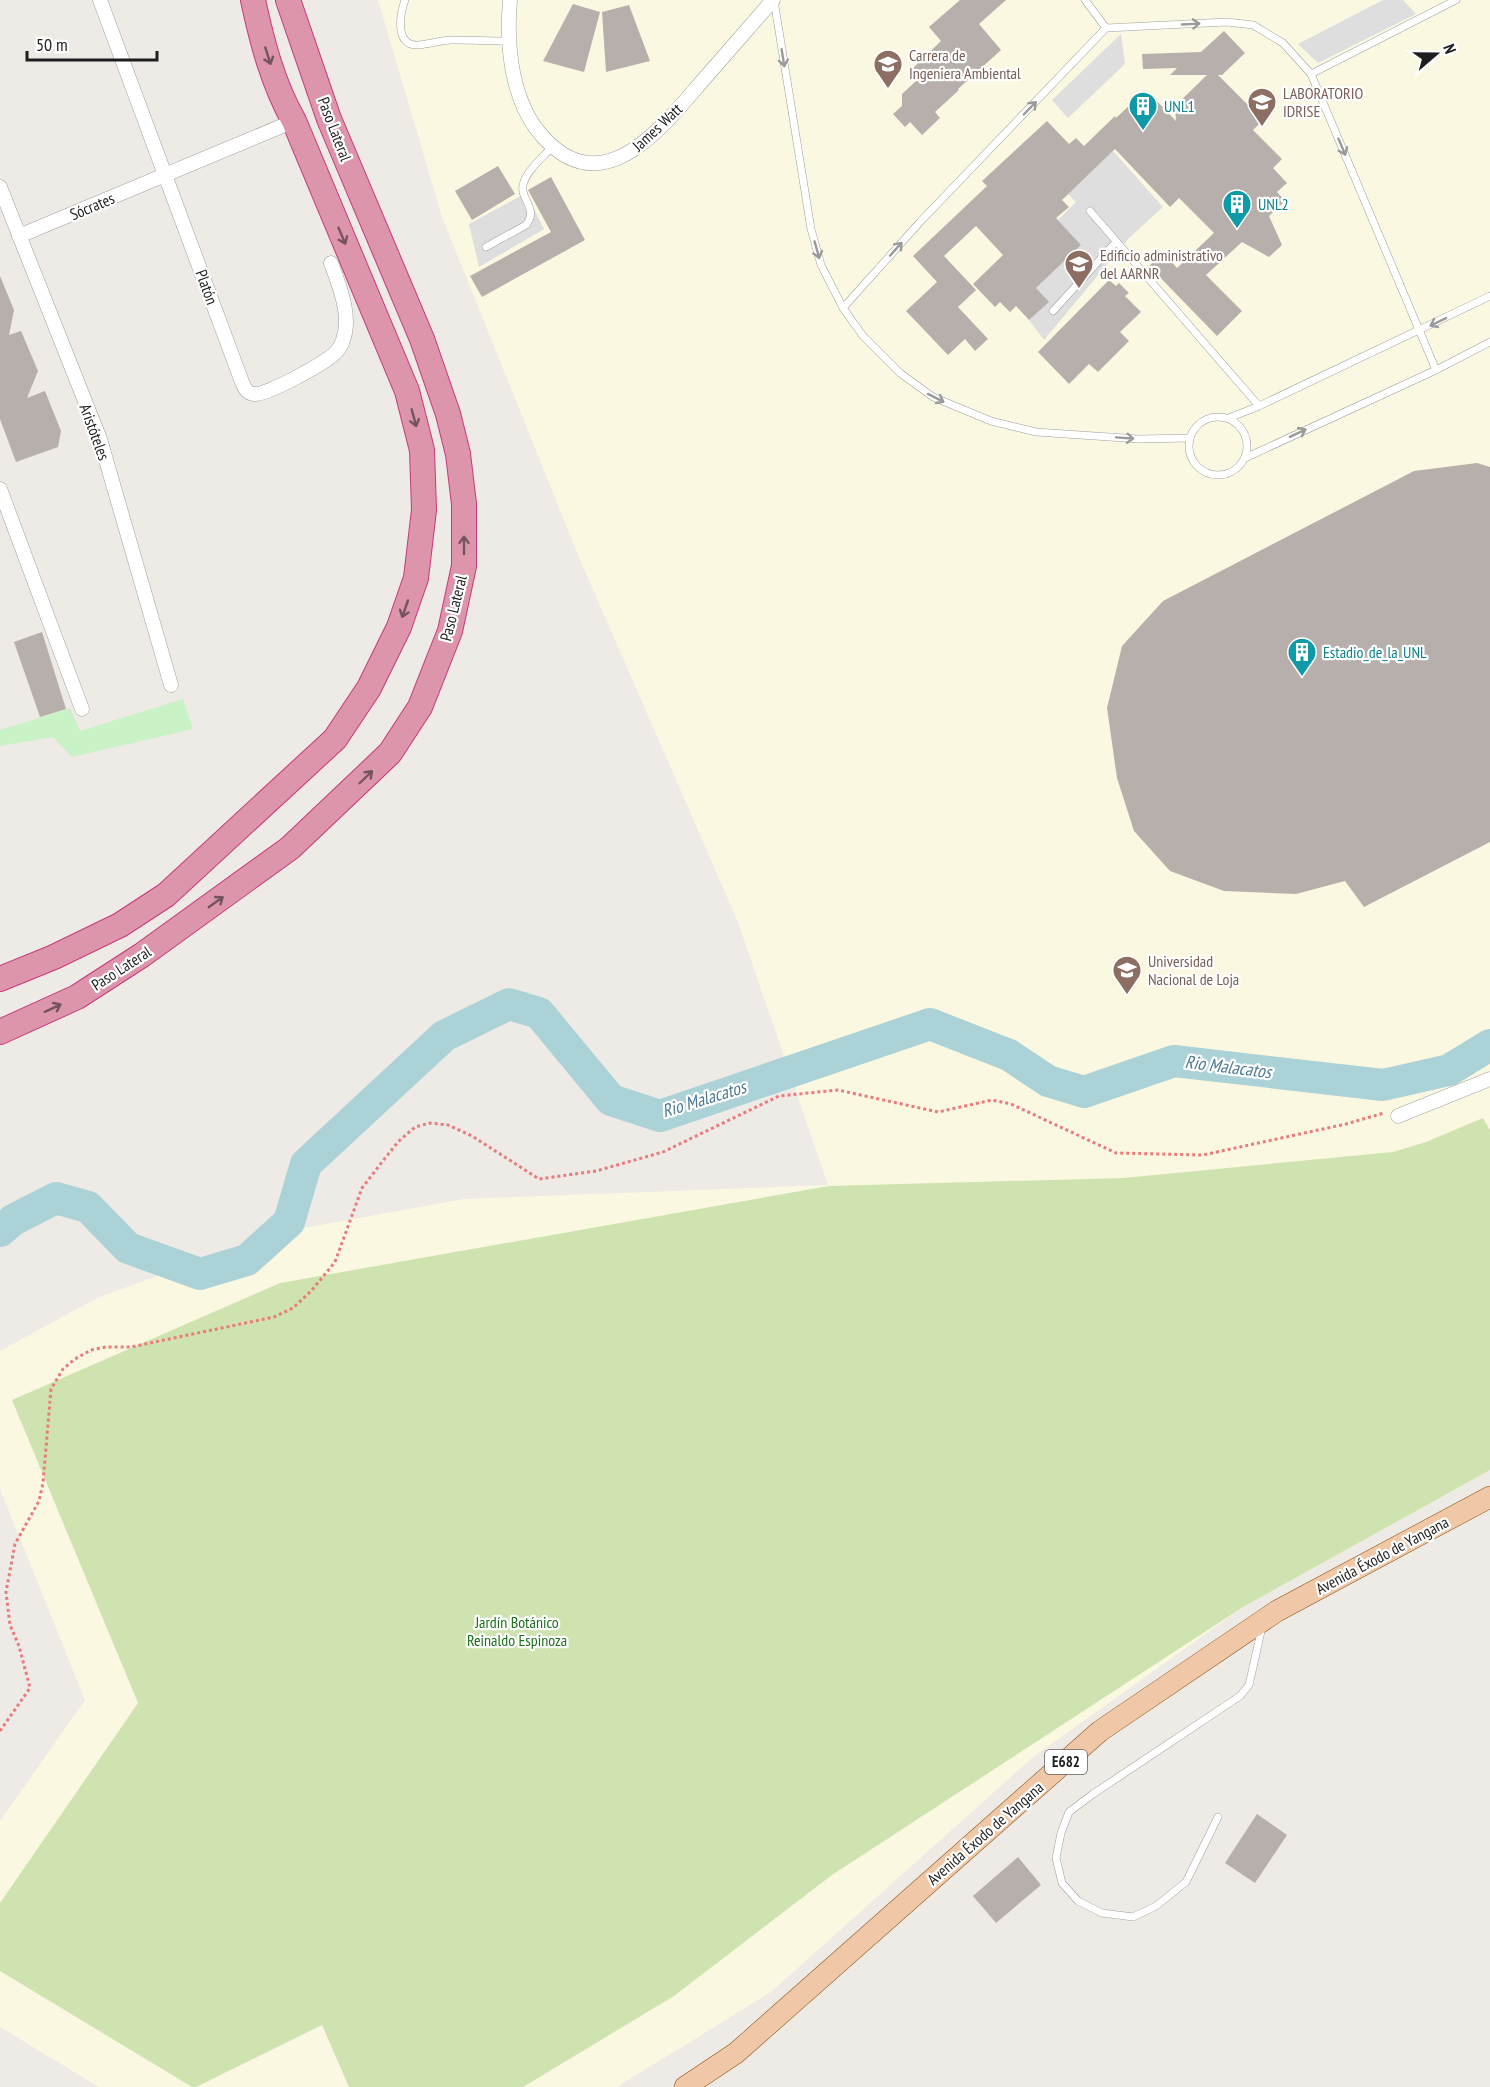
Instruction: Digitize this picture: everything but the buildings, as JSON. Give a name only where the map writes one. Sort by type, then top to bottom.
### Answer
[{"type":"highway","name":"Paso Lateral","points":[[0,979],[54,957],[120,925],[166,895],[335,739],[369,688],[402,618],[416,578],[424,510],[422,450],[406,391],[272,72],[259,31],[253,0]]},
{"type":"highway","name":"Paso Lateral","points":[[0,1032],[77,997],[133,961],[290,848],[390,753],[420,707],[450,631],[464,566],[464,504],[458,454],[448,414],[422,339],[329,119],[288,0]]},
{"type":"main road","name":"Avenida Éxodo de Yangana","points":[[686,2087],[736,2053],[1100,1731],[1277,1611],[1490,1497]]},
{"type":"street","name":"Platón","points":[[100,0],[246,391],[257,395],[276,388],[325,362],[336,352],[344,339],[346,310],[331,263]]},
{"type":"street","name":"James Watt","points":[[510,0],[509,41],[516,86],[524,106],[539,133],[552,147],[585,164],[605,162],[636,150],[664,125],[773,0]]},
{"type":"street","name":"Sócrates","points":[[19,236],[294,121]]},
{"type":"street","name":"Aristóteles","points":[[0,187],[100,439],[171,685]]},
{"type":"street","points":[[0,489],[82,709]]},
{"type":"street","points":[[1393,1114],[1490,1079]]},
{"type":"lane","points":[[405,0],[400,13],[400,27],[402,36],[410,43],[417,45],[450,40],[509,41]]},
{"type":"lane","points":[[773,0],[811,229],[822,265],[843,308],[863,336],[908,379],[933,397],[991,421],[1036,432],[1139,439],[1190,438]]},
{"type":"lane","points":[[1085,0],[1106,28]]},
{"type":"lane","points":[[1311,74],[1456,0]]},
{"type":"lane","points":[[843,308],[920,222],[1106,28],[1227,22],[1252,26],[1283,43],[1311,74],[1436,370]]},
{"type":"lane","points":[[486,247],[526,225],[531,219],[522,188],[525,178],[552,147]]},
{"type":"lane","points":[[1090,211],[1259,406]]},
{"type":"lane","points":[[1053,310],[1116,242]]},
{"type":"lane","points":[[1229,418],[1259,406],[1490,296]]},
{"type":"lane","points":[[1245,458],[1436,370],[1490,342]]},
{"type":"lane","points":[[1219,416],[1229,418],[1236,422],[1246,435],[1248,450],[1245,458],[1240,466],[1223,476],[1204,472],[1191,458],[1190,438],[1194,429],[1209,418],[1219,416]]},
{"type":"lane","points":[[1218,1817],[1186,1882],[1156,1906],[1133,1917],[1102,1913],[1078,1901],[1062,1884],[1056,1858],[1060,1833],[1069,1812],[1240,1696],[1249,1685],[1263,1621]]},
{"type":"path","points":[[0,1731],[30,1688],[20,1646],[10,1624],[6,1592],[15,1544],[39,1501],[43,1483],[51,1389],[63,1369],[92,1350],[106,1347],[130,1347],[274,1317],[293,1308],[312,1290],[334,1262],[362,1188],[398,1142],[415,1127],[430,1123],[448,1125],[472,1137],[539,1179],[596,1171],[663,1152],[779,1096],[838,1090],[938,1112],[992,1100],[1011,1104],[1116,1153],[1203,1155],[1393,1114]]},
{"type":"shaded area","name":"Universidad Nacional de Loja","points":[[378,0],[1490,0],[1490,1470],[1243,1607],[1032,1758],[771,1992],[617,2087],[99,2087],[0,2027],[0,1821],[85,1700],[0,1489],[0,1351],[97,1298],[276,1233],[464,1199],[828,1185],[738,922],[578,555],[442,217]]},
{"type":"shaded area","points":[[1383,0],[1403,0],[1416,14],[1318,63],[1298,44]]},
{"type":"shaded area","points":[[1121,34],[1125,64],[1068,118],[1052,100]]},
{"type":"shaded area","points":[[1113,151],[1163,207],[1130,237],[1044,340],[1029,320],[1048,302],[1036,288],[1081,245],[1058,220],[1076,202],[1068,194]]},
{"type":"shaded area","points":[[526,193],[544,229],[479,267],[469,224]]},
{"type":"green space","points":[[183,699],[193,729],[72,757],[53,737],[0,746],[0,730],[70,708],[80,731]]},
{"type":"green space","name":"Jardín Botánico Reinaldo Espinoza","points":[[1483,1118],[1490,1130],[1490,1470],[1243,1607],[832,1875],[674,1996],[523,2087],[349,2087],[322,2025],[192,2087],[0,1971],[0,1903],[138,1703],[12,1400],[280,1283],[829,1186],[1123,1178],[1393,1152],[1426,1142]]},
{"type":"waterway","name":"Rio Malacatos","points":[[0,1231],[13,1220],[56,1198],[88,1207],[128,1248],[200,1274],[247,1260],[289,1222],[306,1164],[444,1036],[509,1004],[539,1013],[611,1100],[660,1116],[930,1024],[1009,1055],[1048,1081],[1084,1092],[1174,1061],[1383,1085],[1449,1070],[1490,1045]]},
{"type":"place","name":"Carrera de Ingeniera Ambiental","points":[[888,90]]},
{"type":"place","name":"LABORATORIO IDRISE","points":[[1262,128]]},
{"type":"place","name":"UNL1","points":[[1143,132]]},
{"type":"place","name":"UNL2","points":[[1237,230]]},
{"type":"place","name":"Edificio administrativo del AARNR","points":[[1079,290]]},
{"type":"place","name":"Estadio_de_la_UNL","points":[[1302,678]]},
{"type":"place","name":"Universidad Nacional de Loja","points":[[1127,996]]}]
